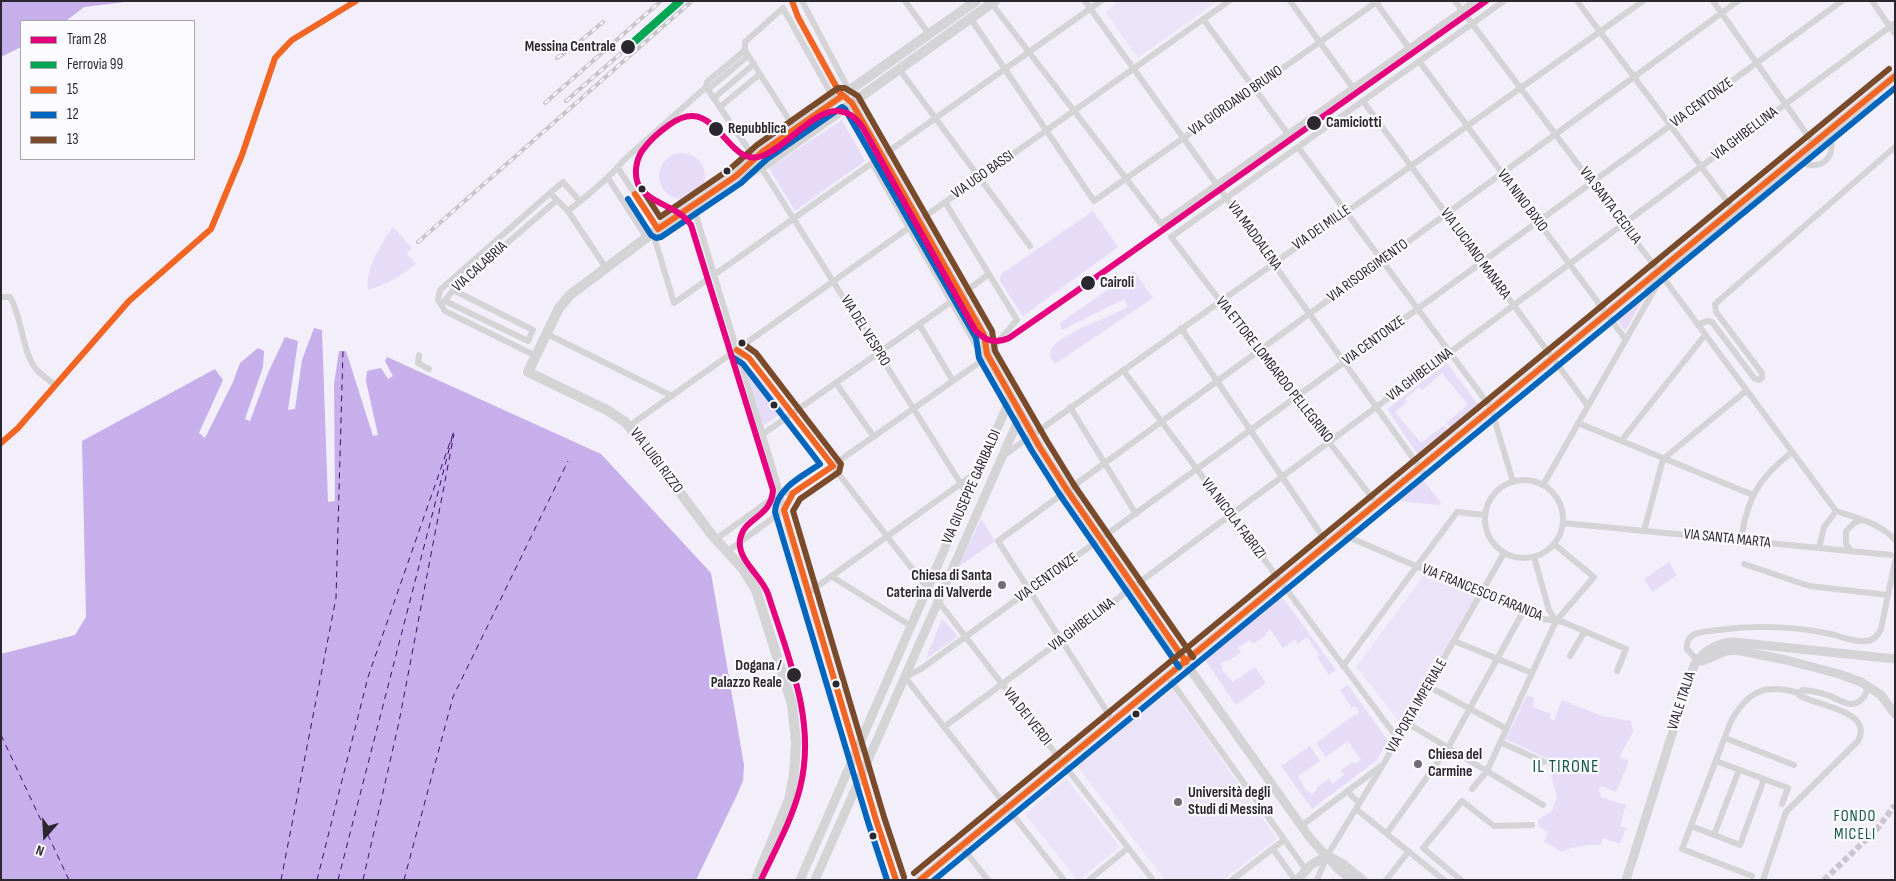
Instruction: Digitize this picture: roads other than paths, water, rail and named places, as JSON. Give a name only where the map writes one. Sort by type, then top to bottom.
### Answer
[{"type":"main road","points":[[536,356],[564,301],[653,233],[736,176],[755,158],[976,1]]},
{"type":"main road","points":[[736,176],[761,167],[994,2]]},
{"type":"main road","points":[[1660,273],[1733,209],[1895,76]]},
{"type":"main road","points":[[920,880],[1186,662],[1196,658],[1282,584],[1492,411],[1660,273],[1801,162],[1895,83]]},
{"type":"main road","points":[[852,103],[984,335],[987,354],[1032,434],[1067,490],[1301,826],[1338,869],[1352,880]]},
{"type":"main road","name":"VIA LUIGI RIZZO","points":[[536,356],[528,372],[612,413],[629,426],[716,539],[743,569],[756,590],[792,704],[796,730],[795,762],[791,792],[756,880]]},
{"type":"main road","name":"VIA GIUSEPPE GARIBALDI","points":[[800,880],[1011,397]]},
{"type":"main road","name":"VIA GIUSEPPE GARIBALDI","points":[[816,880],[1021,414]]},
{"type":"main road","points":[[1282,584],[1327,543],[1342,535],[1376,503],[1422,469]]},
{"type":"main road","name":"VIALE ITALIA","points":[[1626,880],[1692,668],[1697,660],[1719,644],[1734,642],[1895,659]]},
{"type":"main road","points":[[1697,660],[1700,661],[1726,651],[1742,651],[1839,674],[1873,689],[1895,714]]},
{"type":"main road","points":[[1296,880],[1304,867],[1327,856]]},
{"type":"main road","points":[[1327,856],[1342,863],[1363,880]]},
{"type":"street","points":[[1,442],[18,428],[129,301],[212,230],[242,155],[272,66],[279,52],[292,40],[356,1]]},
{"type":"street","points":[[792,1],[805,29],[842,96]]},
{"type":"street","points":[[802,1],[842,96]]},
{"type":"street","points":[[905,1],[928,34]]},
{"type":"street","name":"VIA MADDALENA","points":[[1085,1],[1422,469]]},
{"type":"street","points":[[882,156],[1101,1]]},
{"type":"street","name":"VIA UGO BASSI","points":[[629,426],[1229,1]]},
{"type":"street","points":[[1290,1],[1353,88]]},
{"type":"street","name":"VIA SANTA CECILIA","points":[[1455,1],[1836,511]]},
{"type":"street","points":[[994,2],[1029,52],[1161,224],[1475,1]]},
{"type":"street","points":[[1227,198],[1504,1]]},
{"type":"street","points":[[1577,1],[1733,209]]},
{"type":"street","name":"VIA DEI MILLE","points":[[1002,456],[1643,1]]},
{"type":"street","points":[[1713,1],[1813,143]]},
{"type":"street","name":"VIA RISORGIMENTO","points":[[1030,590],[998,540],[1738,1]]},
{"type":"street","name":"VIA CENTONZE","points":[[905,677],[921,669],[1197,470],[1842,1]]},
{"type":"street","points":[[1872,1],[1892,25],[1895,34]]},
{"type":"street","points":[[1376,2],[1409,48]]},
{"type":"street","name":"VIA GIORDANO BRUNO","points":[[1046,130],[1094,201],[1376,2]]},
{"type":"street","points":[[795,129],[746,53],[745,42],[783,8],[842,96],[852,103]]},
{"type":"street","points":[[971,19],[1046,130]]},
{"type":"street","points":[[1203,19],[1288,134]]},
{"type":"street","name":"VIA GHIBELLINA","points":[[944,728],[1892,25]]},
{"type":"street","points":[[568,211],[608,178],[624,160],[706,87],[711,87],[746,53]]},
{"type":"street","name":"VIA NINO BIXIO","points":[[1419,61],[1626,340]]},
{"type":"street","points":[[714,98],[754,64]]},
{"type":"street","points":[[899,70],[1030,246]]},
{"type":"street","points":[[720,107],[760,74]]},
{"type":"street","name":"VIA DEL VESPRO","points":[[706,87],[761,167],[968,495]]},
{"type":"street","name":"VIA LUCIANO MANARA","points":[[1363,101],[1588,406]]},
{"type":"street","points":[[1801,162],[1814,166],[1824,162],[1832,151],[1830,138]]},
{"type":"street","points":[[1298,147],[1492,411],[1513,482]]},
{"type":"street","points":[[1698,325],[1707,321],[1715,324],[1754,378],[1758,380],[1762,378],[1762,373],[1716,312],[1715,304],[1895,147]]},
{"type":"street","points":[[618,168],[653,233],[674,303],[872,163],[976,345],[987,354]]},
{"type":"street","points":[[608,178],[653,233]]},
{"type":"street","name":"VIA CALABRIA","points":[[441,308],[438,297],[443,286],[563,182],[580,201]]},
{"type":"street","points":[[550,193],[568,211],[606,268]]},
{"type":"street","name":"VIA ETTORE LOMBARDO PELLEGRINO","points":[[1227,198],[1171,237],[1376,503]]},
{"type":"street","name":"VIA CALABRIA","points":[[441,308],[453,290],[557,200]]},
{"type":"street","points":[[728,551],[784,510],[793,493],[980,362],[1017,320],[945,202]]},
{"type":"street","points":[[692,205],[711,277],[737,350],[862,773],[896,880]]},
{"type":"street","points":[[1543,485],[1626,340],[1660,273]]},
{"type":"street","points":[[961,295],[990,274]]},
{"type":"street","points":[[445,301],[528,341],[534,330],[453,290]]},
{"type":"street","points":[[1,297],[10,297],[16,306],[29,356],[36,369],[55,384]]},
{"type":"street","points":[[762,434],[951,302]]},
{"type":"street","points":[[441,308],[447,313],[536,356]]},
{"type":"street","points":[[919,324],[953,381]]},
{"type":"street","points":[[1181,328],[1327,543]]},
{"type":"street","points":[[547,334],[672,396]]},
{"type":"street","points":[[1621,441],[1706,335]]},
{"type":"street","points":[[737,350],[749,358],[927,588]]},
{"type":"street","points":[[419,355],[418,362],[429,369]]},
{"type":"street","name":"VIA NICOLA FABRIZI","points":[[1123,370],[1398,739]]},
{"type":"street","points":[[836,383],[874,437]]},
{"type":"street","points":[[1644,531],[1664,459],[1746,391]]},
{"type":"street","points":[[1070,407],[1136,514]]},
{"type":"street","points":[[1578,423],[1753,495]]},
{"type":"street","points":[[1741,541],[1745,519],[1753,495],[1769,471],[1792,452]]},
{"type":"street","points":[[808,592],[978,472]]},
{"type":"street","points":[[1525,480],[1543,485],[1553,493],[1560,504],[1563,523],[1560,534],[1554,544],[1545,552],[1534,557],[1519,558],[1504,553],[1488,537],[1484,515],[1488,502],[1496,492],[1513,482],[1525,480]]},
{"type":"street","points":[[716,539],[780,493],[793,493]]},
{"type":"street","points":[[1819,548],[1824,528],[1836,511],[1882,528],[1895,540]]},
{"type":"street","points":[[1343,666],[1457,512],[1484,515]]},
{"type":"street","points":[[1851,552],[1846,544],[1846,531],[1854,523],[1862,520]]},
{"type":"street","name":"VIA SANTA MARTA","points":[[1563,523],[1819,548],[1893,558]]},
{"type":"street","name":"VIA FRANCESCO FARANDA","points":[[1342,535],[1537,618],[1563,622],[1626,649],[1617,672]]},
{"type":"street","points":[[1472,789],[1487,771],[1556,621],[1594,578],[1554,544]]},
{"type":"street","name":"VIA PORTA IMPERIALE","points":[[1317,880],[1327,856],[1384,763],[1504,553]]},
{"type":"street","points":[[1534,557],[1549,610],[1556,621]]},
{"type":"street","points":[[1697,660],[1687,649],[1687,643],[1691,636],[1701,632],[1730,628],[1789,628],[1826,632],[1855,640],[1870,640],[1877,636],[1881,629],[1893,558]]},
{"type":"street","points":[[1744,564],[1810,586],[1888,594]]},
{"type":"street","points":[[831,576],[911,626]]},
{"type":"street","points":[[1030,590],[1113,721]]},
{"type":"street","name":"VIA DEI VERDI","points":[[938,602],[1153,880]]},
{"type":"street","points":[[1387,833],[1448,748],[1523,612]]},
{"type":"street","points":[[1570,656],[1585,631]]},
{"type":"street","points":[[1454,641],[1532,673]]},
{"type":"street","points":[[905,677],[1064,880]]},
{"type":"street","points":[[1168,677],[1304,867]]},
{"type":"street","points":[[1428,686],[1507,728]]},
{"type":"street","points":[[1752,876],[1682,849],[1724,738],[1739,706],[1757,692],[1772,688],[1786,689],[1799,693],[1804,698],[1832,705],[1843,710],[1858,725],[1860,736],[1858,741],[1786,812],[1763,880]]},
{"type":"street","points":[[1799,693],[1805,690],[1820,693],[1846,704],[1852,704],[1863,698],[1867,692],[1873,689]]},
{"type":"street","points":[[1407,723],[1543,805]]},
{"type":"street","points":[[1724,738],[1794,765]]},
{"type":"street","points":[[1500,742],[1544,762]]},
{"type":"street","points":[[1716,761],[1788,788],[1782,804]]},
{"type":"street","points":[[1301,826],[1384,763]]},
{"type":"street","points":[[1714,835],[1739,770]]},
{"type":"street","points":[[1691,826],[1740,845],[1764,779]]},
{"type":"street","points":[[1347,791],[1358,806],[1387,833],[1444,880]]},
{"type":"street","points":[[1461,880],[1423,848],[1462,801],[1494,826],[1532,825]]},
{"type":"street","points":[[1232,880],[1284,840]]},
{"type":"street","points":[[961,846],[988,880]]},
{"type":"street","points":[[1089,880],[1128,848]]},
{"type":"street","points":[[1272,849],[1296,880]]},
{"type":"street","points":[[1386,880],[1408,851]]},
{"type":"tunnel","points":[[1824,880],[1877,829],[1895,805]]},
{"type":"tram line","name":"28","points":[[761,880],[783,835],[800,788],[805,738],[798,690],[768,594],[746,561],[740,547],[742,532],[768,507],[773,490],[691,225],[679,213],[649,196],[638,184],[636,176],[637,163],[645,147],[669,125],[685,117],[699,117],[710,123],[739,152],[749,157],[762,156],[774,150],[813,120],[826,113],[839,111],[851,115],[863,128],[975,330],[986,339],[999,341],[1009,338],[1071,295],[1486,1]]},
{"type":"tram line","points":[[676,210],[685,211],[697,206],[768,157]]},
{"type":"railway","points":[[545,103],[661,1]]},
{"type":"railway","points":[[418,242],[692,1]]},
{"type":"railway","points":[[557,58],[603,22]]},
{"type":"railway","points":[[566,101],[627,48]]},
{"type":"rail line","name":"99","points":[[627,48],[680,1]]},
{"type":"place","name":"Messina Centrale","points":[[628,47]]},
{"type":"place","name":"Camiciotti","points":[[1314,123]]},
{"type":"place","name":"Repubblica","points":[[716,129]]},
{"type":"place","name":"Cairoli","points":[[1088,283]]},
{"type":"place","name":"Chiesa di Santa Caterina di Valverde","points":[[1002,585]]},
{"type":"place","name":"Dogana / Palazzo Reale","points":[[794,675]]},
{"type":"place","name":"Chiesa del Carmine","points":[[1418,764]]},
{"type":"place","name":"Università degli Studi di Messina","points":[[1178,802]]},
{"type":"district","name":"IL TIRONE","points":[[1566,767]]},
{"type":"district","name":"FONDO MICELI","points":[[1855,826]]}]
